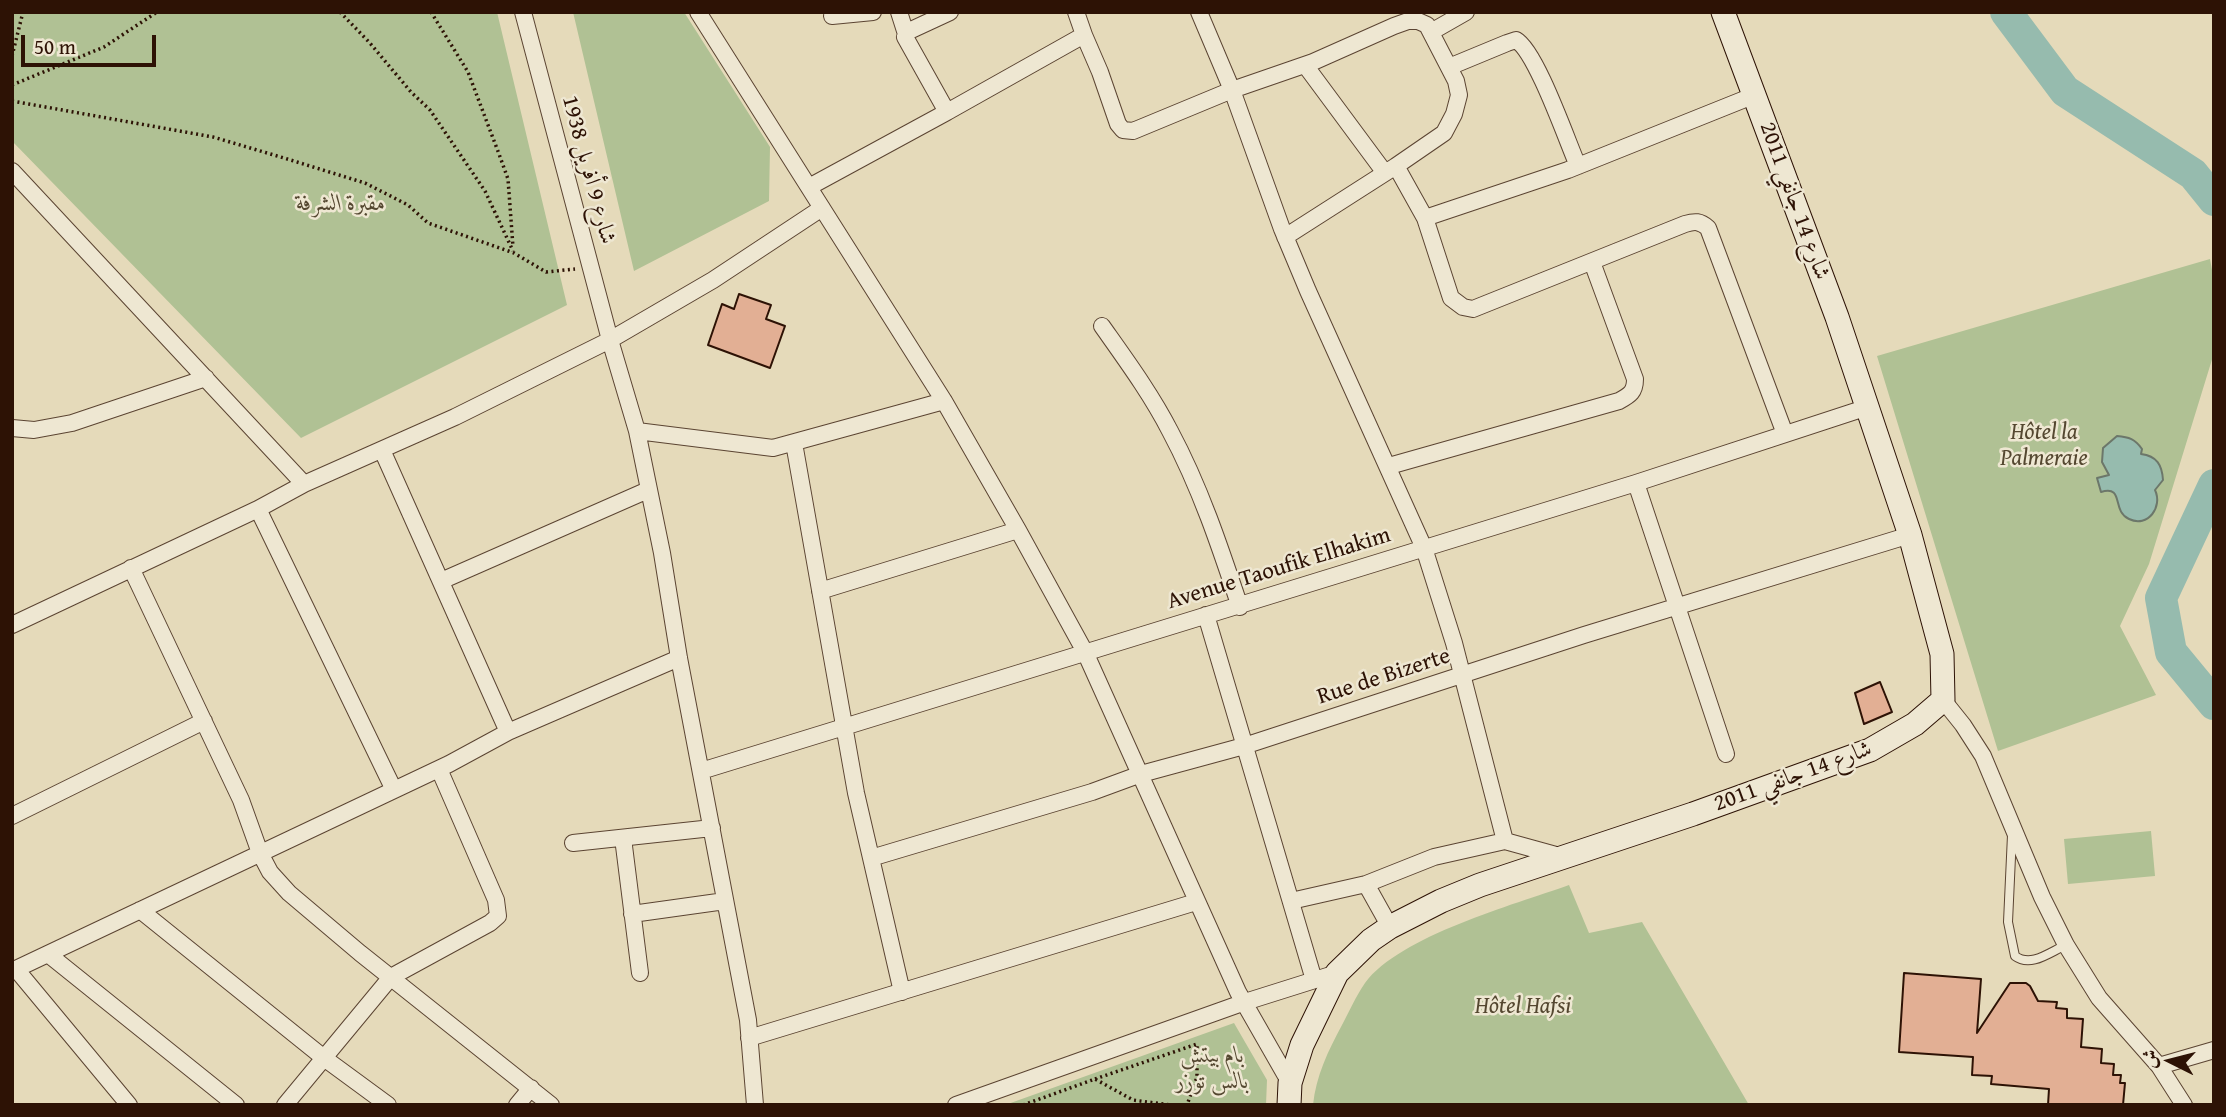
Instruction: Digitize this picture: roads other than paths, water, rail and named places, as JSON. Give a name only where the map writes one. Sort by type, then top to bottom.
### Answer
[{"type":"main road","name":"شارع 14 جانفي 2011","points":[[1290,1094],[1302,1045],[1336,973],[1371,940],[1390,927],[1480,885],[1693,814],[1870,750],[1915,724],[1942,700],[1942,654],[1910,535],[1868,407],[1723,12]]},
{"type":"street","name":"شارع 9 أفريل 1938","points":[[523,12],[610,340],[637,431],[662,553],[749,1038],[755,1105]]},
{"type":"street","points":[[698,12],[944,401],[1085,652],[1196,902],[1290,1094]]},
{"type":"street","points":[[832,16],[873,12]]},
{"type":"street","points":[[899,12],[908,45],[947,112]]},
{"type":"street","points":[[906,34],[950,12]]},
{"type":"street","points":[[1076,12],[1118,124],[1123,130],[1133,131],[1232,90],[1305,65],[1408,21],[1427,25],[1457,81],[1459,95],[1448,127],[1391,169],[1285,237]]},
{"type":"street","points":[[1199,12],[1232,90],[1285,237],[1424,548],[1463,676],[1505,841]]},
{"type":"street","points":[[1431,32],[1466,12]]},
{"type":"street","points":[[809,187],[1084,35]]},
{"type":"street","points":[[1449,67],[1516,40],[1524,44],[1578,166]]},
{"type":"street","points":[[1305,65],[1391,169],[1425,218],[1448,291],[1451,298],[1463,307],[1473,309],[1487,305],[1685,224],[1701,222],[1708,228],[1784,434]]},
{"type":"street","points":[[1425,218],[1578,166],[1755,95]]},
{"type":"street","points":[[12,171],[304,484]]},
{"type":"street","points":[[12,625],[258,509],[304,484],[455,417],[610,340],[713,280],[822,208]]},
{"type":"street","points":[[1389,466],[1619,401],[1630,395],[1635,388],[1635,379],[1592,262]]},
{"type":"street","points":[[1102,326],[1137,375],[1170,430],[1208,513],[1240,607]]},
{"type":"street","points":[[12,428],[34,430],[72,423],[206,378]]},
{"type":"street","points":[[637,431],[774,448],[944,401]]},
{"type":"street","name":"Avenue Taoufik Elhakim","points":[[701,771],[1636,484],[1868,407]]},
{"type":"street","points":[[794,443],[856,793],[902,992]]},
{"type":"street","points":[[382,450],[508,732]]},
{"type":"street","points":[[1636,484],[1726,754]]},
{"type":"street","points":[[441,581],[648,490]]},
{"type":"street","points":[[258,509],[394,790]]},
{"type":"street","points":[[820,591],[1018,530]]},
{"type":"street","name":"Rue de Bizerte","points":[[871,858],[1092,792],[1141,774],[1244,746],[1910,535]]},
{"type":"street","points":[[131,568],[241,800],[260,853],[270,872],[289,893],[551,1105]]},
{"type":"street","points":[[1206,615],[1314,980]]},
{"type":"street","points":[[130,1105],[14,967],[48,954],[439,769],[508,732],[679,658]]},
{"type":"street","points":[[1942,700],[1963,725],[1983,756],[2042,897],[2066,944],[2099,998],[2158,1066],[2184,1105]]},
{"type":"street","points":[[12,816],[204,721]]},
{"type":"street","points":[[285,1105],[391,977],[490,923],[498,916],[496,900],[439,769]]},
{"type":"street","points":[[573,843],[712,828]]},
{"type":"street","points":[[623,838],[640,973]]},
{"type":"street","points":[[1291,901],[1366,884],[1434,857],[1505,841],[1563,857]]},
{"type":"street","points":[[1366,884],[1390,927]]},
{"type":"street","points":[[632,914],[725,901]]},
{"type":"street","points":[[749,1038],[1196,902]]},
{"type":"street","points":[[140,910],[324,1058],[388,1105]]},
{"type":"street","points":[[48,954],[236,1105]]},
{"type":"street","points":[[956,1105],[1245,1002],[1336,973]]},
{"type":"street","points":[[2158,1066],[2214,1050]]},
{"type":"street","points":[[517,1105],[531,1088]]},
{"type":"lane","points":[[2013,829],[2008,922],[2015,956],[2030,962],[2066,944]]},
{"type":"water","points":[[2117,436],[2134,441],[2142,449],[2141,454],[2155,459],[2161,470],[2163,480],[2155,490],[2155,509],[2142,521],[2129,519],[2124,515],[2113,492],[2101,492],[2097,478],[2109,475],[2102,462],[2103,448]]},
{"type":"waterway","points":[[2006,12],[2065,91],[2193,174],[2214,200]]},
{"type":"waterway","points":[[2214,485],[2161,598],[2171,652],[2214,704]]},
{"type":"park label","name":"مقبرة الشرفة","points":[[341,204]]},
{"type":"park label","name":"Hôtel la Palmeraie","points":[[2044,446]]},
{"type":"park label","name":"Hôtel Hafsi","points":[[1523,1007]]},
{"type":"park label","name":"بام بيتش بالس توزر","points":[[1212,1069]]}]
